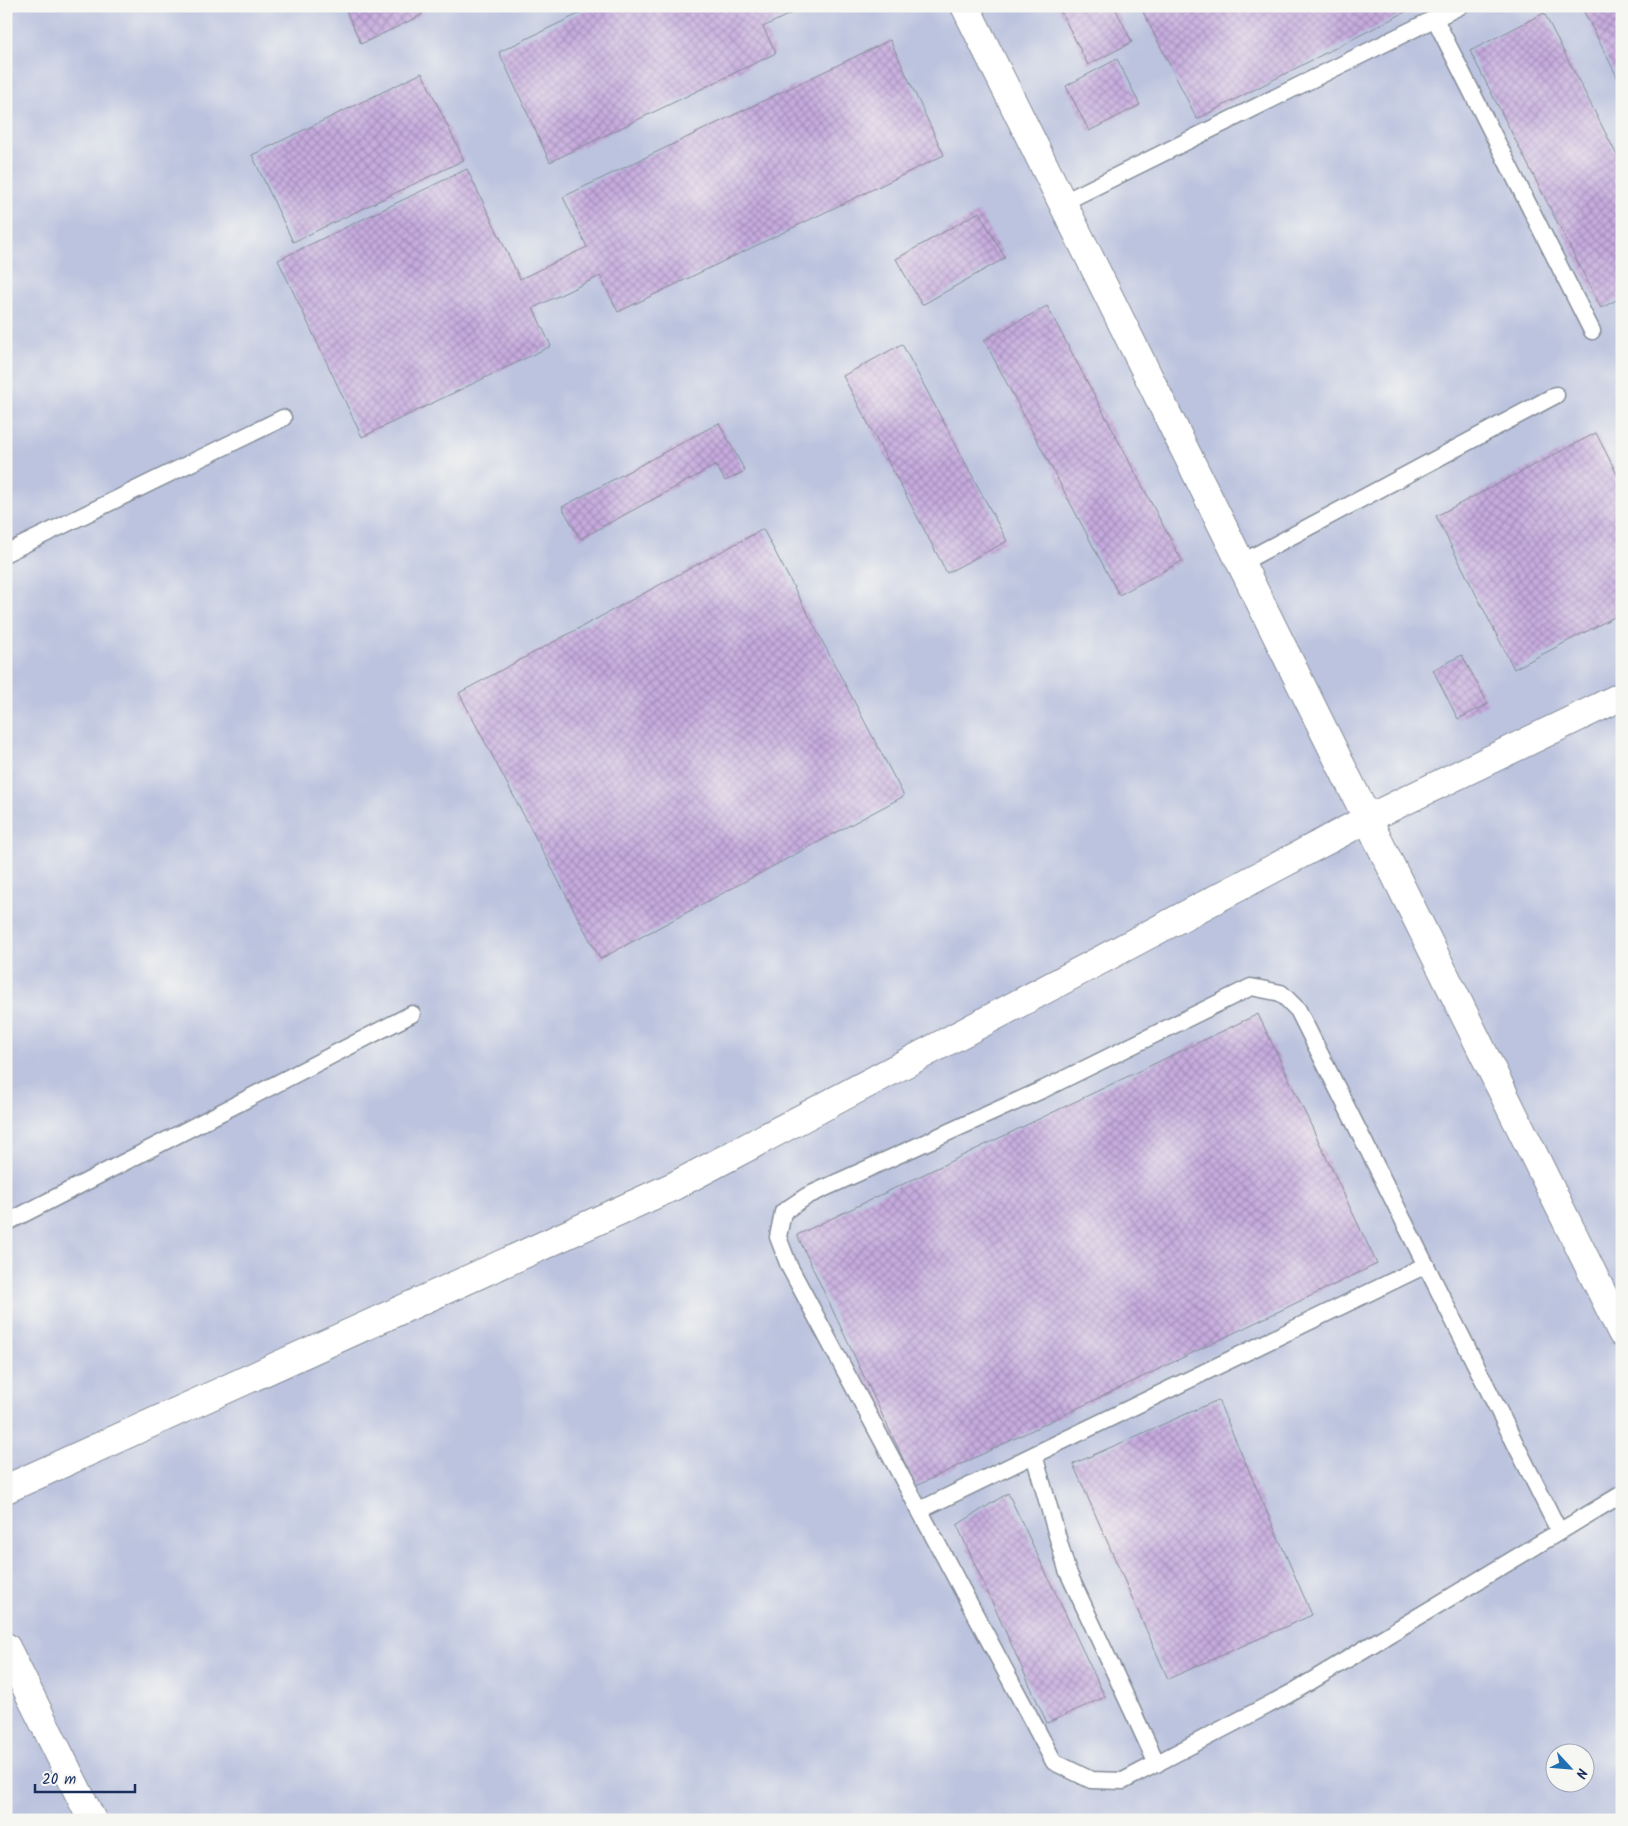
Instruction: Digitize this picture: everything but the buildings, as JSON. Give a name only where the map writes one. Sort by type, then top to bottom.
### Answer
[{"type":"street","points":[[964,6],[1622,1333]]},
{"type":"street","points":[[6,1489],[674,1186],[1367,819],[1622,696]]},
{"type":"street","points":[[6,1647],[92,1820]]},
{"type":"lane","points":[[1062,203],[1460,6]]},
{"type":"lane","points":[[1436,19],[1592,331]]},
{"type":"lane","points":[[1241,563],[1556,395]]},
{"type":"lane","points":[[6,553],[283,418]]},
{"type":"lane","points":[[1559,1531],[1298,1010],[1281,993],[1251,988],[1044,1089],[807,1196],[783,1212],[778,1238],[789,1266],[1054,1762],[1091,1780],[1123,1782],[1293,1692],[1622,1494]]},
{"type":"lane","points":[[6,1223],[412,1014]]},
{"type":"lane","points":[[920,1510],[1426,1265]]},
{"type":"lane","points":[[1034,1455],[1067,1570],[1157,1764]]},
{"type":"shaded area","points":[[6,6],[1622,6],[1622,1820],[6,1820]]}]
